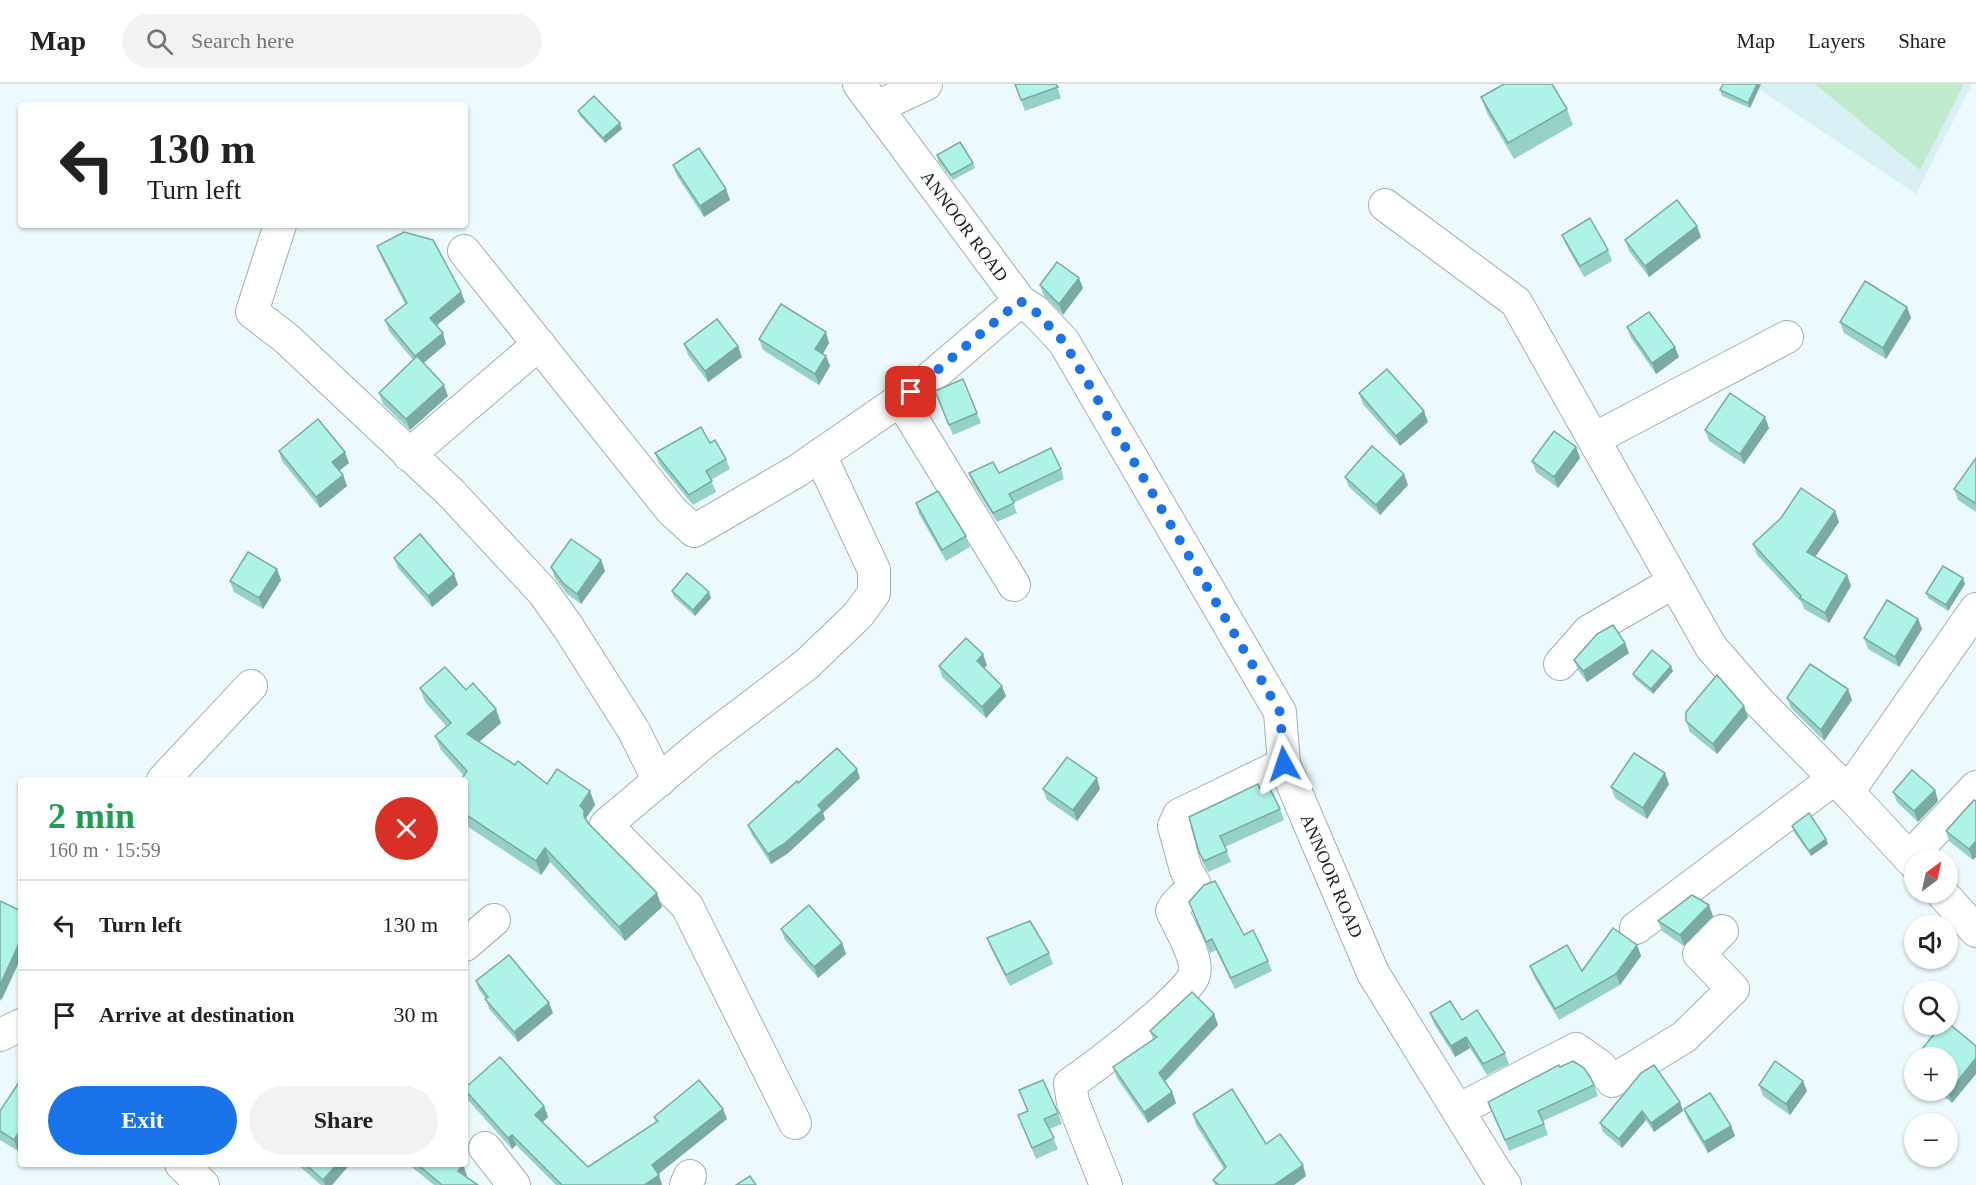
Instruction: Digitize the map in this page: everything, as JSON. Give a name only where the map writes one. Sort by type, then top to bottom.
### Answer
[{"type":"street","points":[[868,96],[926,84]]},
{"type":"street","name":"ANNOOR ROAD","points":[[868,96],[1020,301],[1035,311],[1064,342],[1274,701],[1280,712],[1284,764],[1373,973],[1505,1185]]},
{"type":"street","points":[[1386,205],[1516,302],[1711,647],[1758,701],[1904,852]]},
{"type":"street","points":[[279,228],[252,312],[286,339],[451,493],[543,592],[634,731],[659,780]]},
{"type":"street","points":[[464,251],[672,511],[694,531],[797,471],[922,384],[1020,301]]},
{"type":"street","points":[[1593,439],[1786,338]]},
{"type":"street","points":[[409,454],[538,344]]},
{"type":"street","points":[[900,399],[1014,585]]},
{"type":"street","points":[[795,1123],[687,906],[606,825],[702,744],[807,664],[858,615],[874,593],[874,570],[820,455]]},
{"type":"street","points":[[1560,664],[1590,631],[1674,582]]},
{"type":"street","points":[[1636,928],[1841,785],[1976,609]]},
{"type":"street","points":[[166,777],[251,686]]},
{"type":"street","points":[[1106,1185],[1073,1102],[1070,1084],[1105,1060],[1185,990],[1195,975],[1193,956],[1172,911],[1175,903],[1190,892],[1194,883],[1186,870],[1174,834],[1174,826],[1179,815],[1284,764]]},
{"type":"street","points":[[1922,849],[1976,787]]},
{"type":"street","points":[[1951,903],[1976,931]]},
{"type":"street","points":[[468,942],[494,920]]},
{"type":"street","points":[[1458,1110],[1575,1049],[1600,1066],[1612,1081],[1684,1037],[1733,989],[1699,954],[1722,932]]},
{"type":"street","points":[[0,1035],[18,1026]]},
{"type":"street","points":[[485,1148],[514,1185]]},
{"type":"shaded area","points":[[1751,84],[1972,84],[1916,194]]},
{"type":"green space","points":[[1815,84],[1964,84],[1920,170]]},
{"type":"building","points":[[1015,84],[1056,84],[1058,87],[1021,100]]},
{"type":"building","points":[[1504,84],[1552,84],[1567,109],[1508,143],[1481,97]]},
{"type":"building","points":[[1723,84],[1757,84],[1748,103],[1720,90]]},
{"type":"building","points":[[594,96],[620,123],[603,138],[578,111]]},
{"type":"building","points":[[960,142],[973,163],[951,175],[937,155]]},
{"type":"building","points":[[699,148],[726,189],[700,206],[673,165]]},
{"type":"building","points":[[1677,200],[1697,226],[1645,266],[1625,240]]},
{"type":"building","points":[[1590,218],[1608,250],[1580,266],[1562,235]]},
{"type":"building","points":[[404,232],[433,240],[461,292],[430,318],[443,333],[415,356],[385,320],[407,303],[377,246]]},
{"type":"building","points":[[1057,262],[1079,278],[1059,304],[1040,285]]},
{"type":"building","points":[[1865,281],[1907,307],[1883,348],[1840,322]]},
{"type":"building","points":[[781,304],[826,332],[815,349],[826,356],[815,374],[759,339]]},
{"type":"building","points":[[1649,312],[1675,347],[1652,363],[1627,327]]},
{"type":"building","points":[[717,319],[738,346],[705,371],[684,344]]},
{"type":"building","points":[[417,356],[444,385],[406,419],[379,393]]},
{"type":"building","points":[[1387,369],[1424,411],[1396,436],[1359,393]]},
{"type":"building","points":[[963,379],[977,413],[949,425],[935,391]]},
{"type":"building","points":[[1730,393],[1765,417],[1740,454],[1705,430]]},
{"type":"building","points":[[318,419],[345,452],[332,462],[343,475],[316,497],[279,451]]},
{"type":"building","points":[[701,427],[710,443],[715,440],[726,459],[706,471],[712,481],[689,495],[655,453]]},
{"type":"building","points":[[1554,431],[1576,447],[1554,477],[1532,461]]},
{"type":"building","points":[[1372,446],[1404,474],[1376,505],[1345,477]]},
{"type":"building","points":[[1051,448],[1061,469],[1009,494],[1014,503],[993,513],[969,473],[993,462],[999,473]]},
{"type":"building","points":[[1976,458],[1976,504],[1954,489]]},
{"type":"building","points":[[1801,488],[1835,511],[1807,552],[1847,575],[1825,613],[1800,598],[1801,596],[1753,544],[1781,518]]},
{"type":"building","points":[[938,491],[966,536],[942,550],[916,503]]},
{"type":"building","points":[[420,534],[454,574],[428,596],[394,558]]},
{"type":"building","points":[[571,539],[601,560],[577,594],[563,583],[551,567]]},
{"type":"building","points":[[248,552],[277,569],[259,598],[230,581]]},
{"type":"building","points":[[1943,566],[1963,578],[1946,605],[1926,593]]},
{"type":"building","points":[[687,573],[709,592],[693,610],[672,591]]},
{"type":"building","points":[[1887,600],[1918,619],[1895,657],[1864,638]]},
{"type":"building","points":[[1613,625],[1625,643],[1583,671],[1574,660],[1597,634]]},
{"type":"building","points":[[966,638],[983,654],[977,661],[1002,686],[982,707],[939,666]]},
{"type":"building","points":[[1652,650],[1671,666],[1651,689],[1633,674]]},
{"type":"building","points":[[1810,664],[1848,689],[1821,730],[1787,698]]},
{"type":"building","points":[[445,667],[466,690],[473,683],[496,709],[467,734],[515,765],[518,761],[547,784],[557,769],[590,791],[580,806],[584,810],[588,823],[657,893],[619,927],[545,848],[536,861],[468,816],[468,777],[463,777],[467,771],[435,736],[451,723],[420,688]]},
{"type":"building","points":[[1717,675],[1744,706],[1713,744],[1686,721],[1686,712]]},
{"type":"building","points":[[837,748],[857,769],[818,805],[822,810],[784,844],[768,854],[748,825]]},
{"type":"building","points":[[1634,753],[1665,773],[1643,808],[1611,787]]},
{"type":"building","points":[[1067,757],[1097,778],[1073,810],[1043,789]]},
{"type":"building","points":[[1912,770],[1935,790],[1914,811],[1893,792]]},
{"type":"building","points":[[1258,784],[1261,791],[1269,787],[1280,809],[1220,836],[1227,851],[1204,861],[1199,852],[1189,817]]},
{"type":"building","points":[[1974,800],[1976,801],[1976,841],[1969,849],[1946,831]]},
{"type":"building","points":[[1809,813],[1826,839],[1809,851],[1792,826]]},
{"type":"building","points":[[1215,881],[1244,935],[1253,930],[1268,961],[1231,978],[1212,939],[1206,942],[1189,902],[1204,885]]},
{"type":"building","points":[[1692,895],[1709,905],[1680,935],[1658,921]]},
{"type":"building","points":[[0,901],[18,910],[18,946],[0,985]]},
{"type":"building","points":[[809,905],[842,943],[814,967],[781,929]]},
{"type":"building","points":[[1030,921],[1049,953],[1006,975],[987,938]]},
{"type":"building","points":[[1613,928],[1637,945],[1616,974],[1555,1009],[1530,966],[1567,945],[1582,971]]},
{"type":"building","points":[[509,955],[549,1003],[514,1032],[485,999],[488,997],[476,981]]},
{"type":"building","points":[[1192,992],[1214,1014],[1159,1073],[1172,1092],[1144,1112],[1113,1067],[1157,1037],[1150,1031]]},
{"type":"building","points":[[1450,1001],[1462,1020],[1477,1010],[1505,1053],[1483,1064],[1466,1037],[1451,1046],[1430,1013]]},
{"type":"building","points":[[1958,1031],[1976,1046],[1976,1058],[1958,1080],[1958,1047],[1924,1047],[1933,1035],[1958,1035]]},
{"type":"building","points":[[500,1057],[544,1106],[535,1115],[588,1167],[658,1121],[654,1117],[699,1080],[723,1109],[652,1165],[659,1175],[644,1185],[562,1185],[512,1135],[508,1138],[468,1093],[468,1085]]},
{"type":"building","points":[[1573,1061],[1584,1068],[1594,1085],[1538,1111],[1544,1124],[1505,1140],[1488,1102],[1559,1065],[1560,1067]]},
{"type":"building","points":[[1775,1061],[1803,1081],[1786,1104],[1759,1085]]},
{"type":"building","points":[[1654,1065],[1680,1102],[1651,1123],[1642,1111],[1619,1139],[1600,1123],[1641,1073]]},
{"type":"building","points":[[1043,1080],[1058,1113],[1044,1119],[1054,1138],[1032,1148],[1018,1115],[1028,1111],[1019,1090]]},
{"type":"building","points":[[18,1084],[18,1134],[14,1140],[0,1131],[0,1111]]},
{"type":"building","points":[[1232,1089],[1266,1144],[1280,1134],[1303,1165],[1274,1185],[1219,1185],[1213,1180],[1226,1167],[1193,1114]]},
{"type":"building","points":[[1710,1093],[1731,1126],[1704,1142],[1684,1109]]},
{"type":"building","points":[[308,1167],[334,1167],[323,1180]]},
{"type":"building","points":[[421,1167],[461,1167],[458,1171],[478,1185],[442,1185]]},
{"type":"building","points":[[750,1176],[756,1185],[736,1185]]},
{"type":"route","points":[[911,392],[1020,301],[1035,311],[1064,342],[1280,712],[1284,764]]}]
